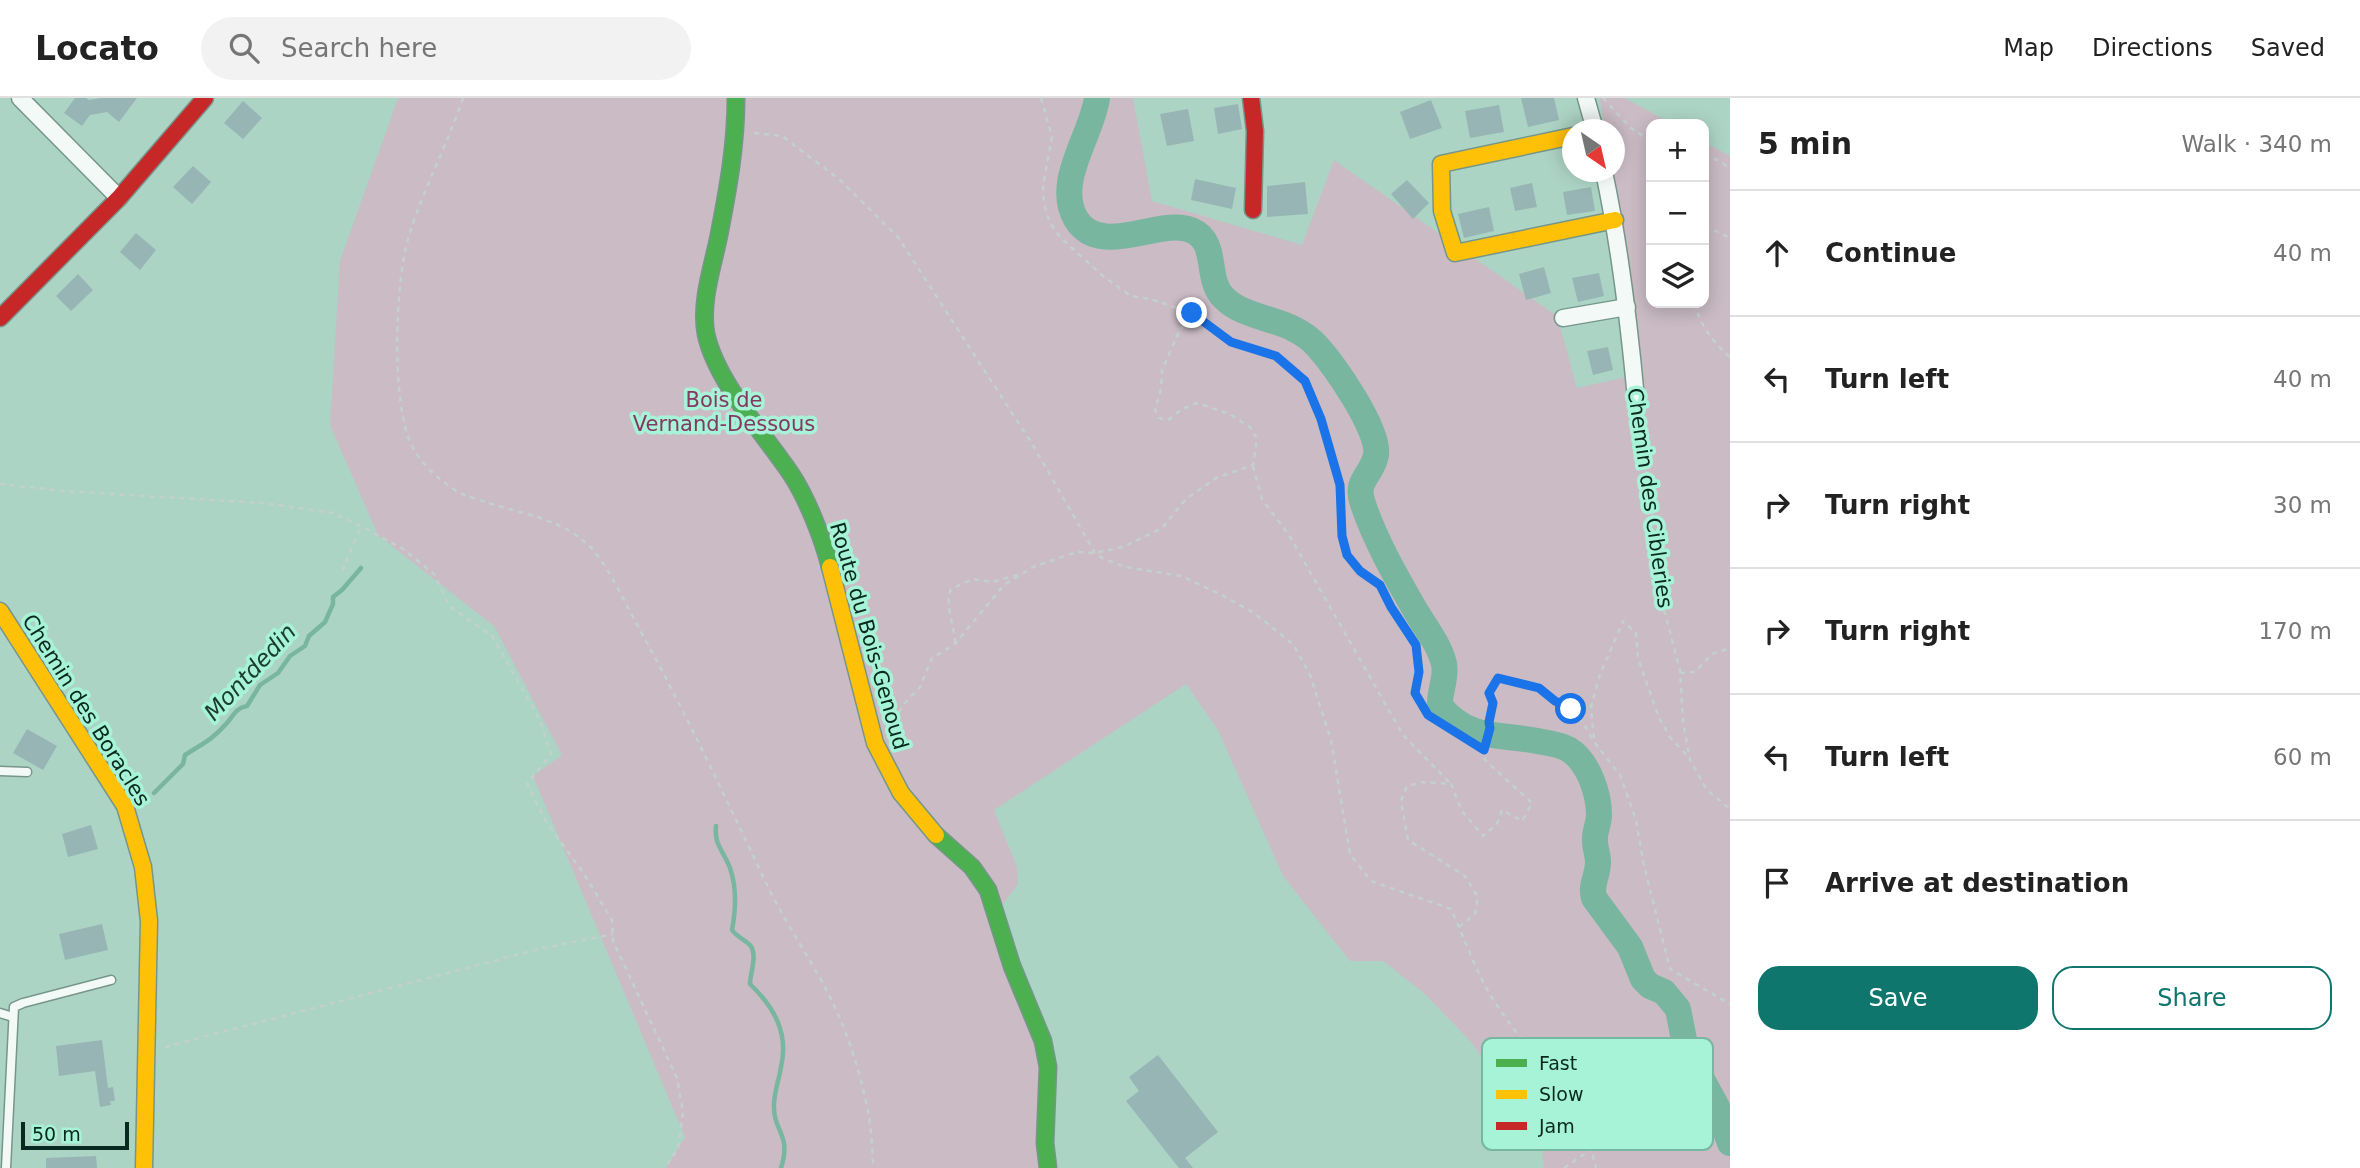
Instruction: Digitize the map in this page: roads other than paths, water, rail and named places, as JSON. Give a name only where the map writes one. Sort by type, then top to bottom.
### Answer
[{"type":"street","points":[[20,98],[119,198]]},
{"type":"street","points":[[0,318],[119,198],[205,98]]},
{"type":"street","name":"Route du Bois-Genoud","points":[[736,98],[736,131],[731,176],[705,307],[706,333],[713,356],[728,384],[793,477],[820,533],[875,743],[885,770],[924,823],[978,872],[988,890],[1011,963],[1041,1035],[1048,1064],[1044,1149],[1048,1168]]},
{"type":"street","points":[[1251,98],[1255,131],[1253,210]]},
{"type":"street","points":[[1586,98],[1592,119]]},
{"type":"street","points":[[1562,138],[1441,164],[1442,211],[1455,253],[1615,220]]},
{"type":"street","name":"Chemin des Cibleries","points":[[1606,182],[1615,220],[1627,307],[1636,399]]},
{"type":"street","points":[[1563,318],[1627,307]]},
{"type":"street","name":"Chemin des Boracles","points":[[0,611],[125,806],[135,834],[143,867],[149,921],[144,1168]]},
{"type":"lane","points":[[0,771],[27,772]]},
{"type":"lane","points":[[6,1168],[14,1007],[111,981]]},
{"type":"lane","points":[[0,1013],[13,1017]]},
{"type":"lane","points":[[0,1076],[10,1074]]},
{"type":"waterway","points":[[1097,98],[1076,158],[1069,190],[1070,205],[1076,219],[1087,230],[1100,236],[1115,237],[1178,227],[1191,230],[1206,243],[1214,281],[1224,298],[1234,306],[1306,336],[1334,368],[1364,415],[1375,444],[1374,462],[1361,489],[1368,517],[1386,557],[1442,656],[1444,674],[1440,706],[1462,725],[1484,734],[1568,749],[1587,769],[1594,788],[1599,818],[1595,838],[1598,862],[1594,898],[1630,947],[1643,979],[1650,986],[1664,992],[1678,1009],[1684,1038]]},
{"type":"waterway","name":"Montdedin","points":[[154,793],[183,764],[185,755],[211,738],[237,711],[247,706],[260,685],[278,673],[290,656],[305,646],[309,636],[325,622],[333,604],[333,597],[361,568]]},
{"type":"waterway","points":[[716,826],[718,843],[734,883],[732,930],[752,949],[754,959],[750,984],[772,1011],[781,1032],[783,1055],[774,1105],[784,1148],[781,1168]]},
{"type":"waterway","points":[[1713,1100],[1730,1143]]},
{"type":"park label","name":"Bois de Vernand-Dessous","points":[[724,412]]}]
